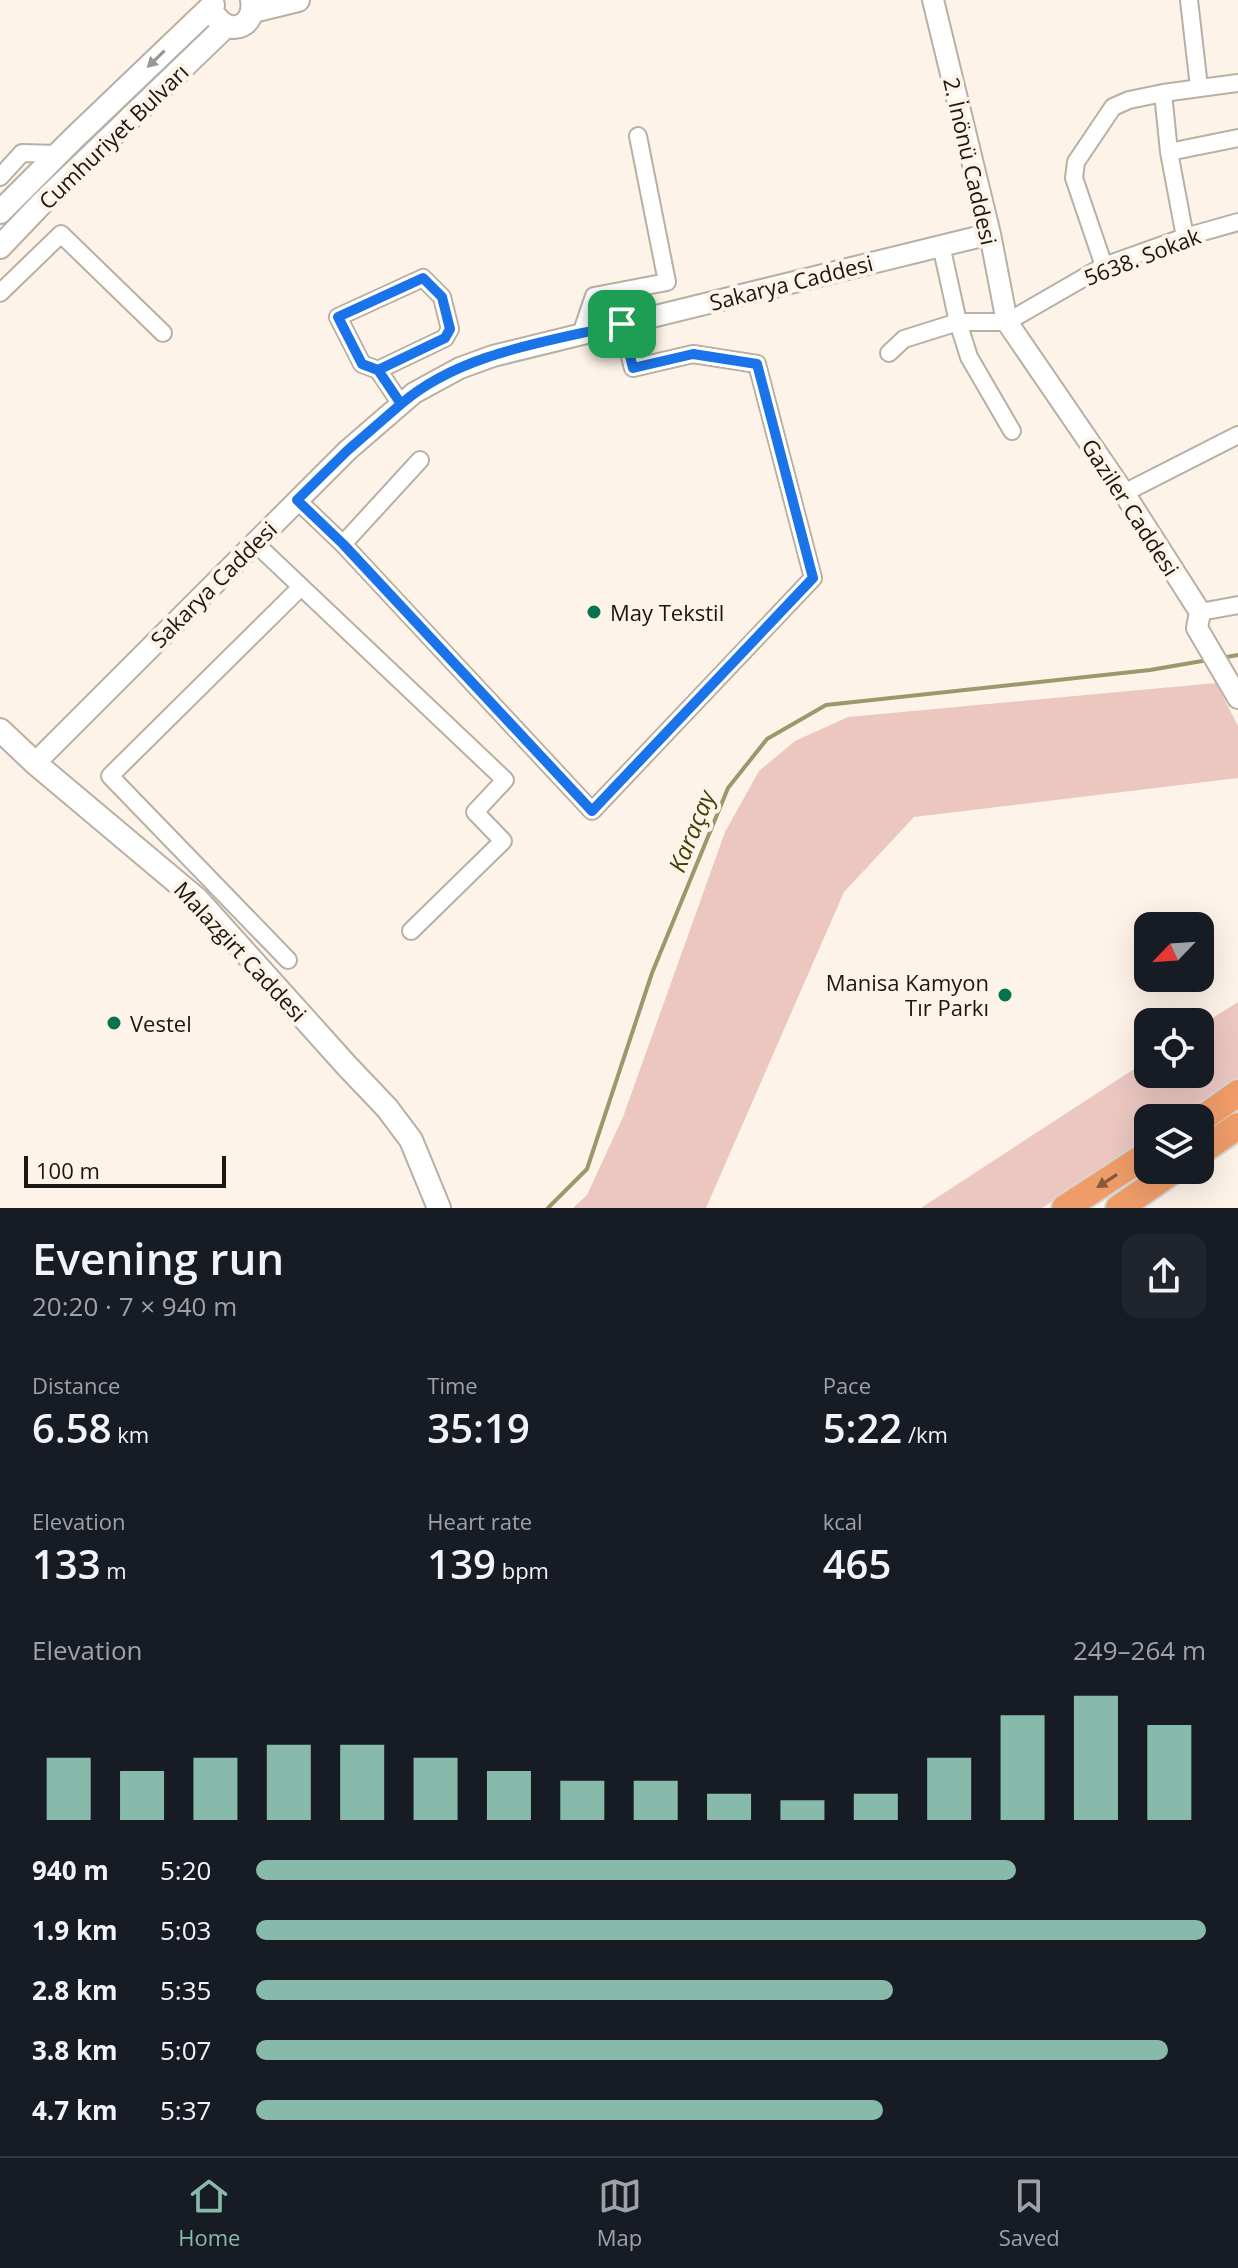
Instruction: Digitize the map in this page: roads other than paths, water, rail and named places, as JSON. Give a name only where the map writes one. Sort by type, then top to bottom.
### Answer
[{"type":"highway","points":[[1214,1110],[1238,1093]]},
{"type":"highway","points":[[1214,1142],[1238,1126]]},
{"type":"highway","points":[[1065,1208],[1134,1163]]},
{"type":"highway","points":[[1119,1208],[1154,1184]]},
{"type":"main road","points":[[253,6],[298,0]]},
{"type":"main road","points":[[213,2],[216,17],[226,26]]},
{"type":"main road","name":"Cumhuriyet Bulvarı","points":[[0,212],[213,2]]},
{"type":"main road","name":"Cumhuriyet Bulvarı","points":[[0,247],[226,26],[245,23],[253,6]]},
{"type":"main road","name":"Malazgirt Caddesi","points":[[0,730],[198,900],[387,1108],[411,1140],[439,1208]]},
{"type":"street","name":"2. İnönü Caddesi","points":[[933,0],[990,234],[1007,322]]},
{"type":"street","points":[[1189,0],[1199,87]]},
{"type":"street","points":[[1104,266],[1074,178],[1076,162],[1113,107],[1129,100],[1163,93],[1238,83]]},
{"type":"street","points":[[1163,93],[1169,152],[1185,237]]},
{"type":"street","points":[[581,334],[594,296],[667,282],[638,136]]},
{"type":"street","points":[[1169,152],[1238,138]]},
{"type":"street","points":[[0,177],[22,153],[57,154]]},
{"type":"street","name":"5638. Sokak","points":[[1007,322],[1104,266],[1238,222]]},
{"type":"street","points":[[0,293],[61,234],[163,333]]},
{"type":"street","name":"Sakarya Caddesi","points":[[35,763],[348,450],[414,393],[460,368],[493,356],[990,234]]},
{"type":"street","points":[[941,245],[969,357],[1012,431]]},
{"type":"street","points":[[378,370],[445,338],[450,329],[442,297],[423,278],[338,317],[362,364],[378,370],[401,404]]},
{"type":"street","points":[[889,353],[904,339],[958,322],[1007,322]]},
{"type":"street","name":"Gaziler Caddesi","points":[[1007,322],[1124,493],[1199,620],[1236,695]]},
{"type":"street","points":[[297,500],[343,544],[592,811],[813,578],[757,364],[693,354],[633,368],[622,324]]},
{"type":"street","points":[[1124,493],[1238,435]]},
{"type":"street","points":[[343,544],[420,460]]},
{"type":"street","points":[[255,543],[505,780],[475,812],[503,841],[411,931]]},
{"type":"street","points":[[288,960],[110,776],[301,587]]},
{"type":"street","points":[[1199,620],[1238,605]]},
{"type":"waterway","name":"Karaçay","points":[[1221,658],[1238,655]]},
{"type":"waterway","name":"Karaçay","points":[[548,1208],[587,1169],[652,973],[728,788],[767,739],[826,705],[1150,670],[1208,660]]},
{"type":"place","name":"May Tekstil","points":[[594,612]]},
{"type":"place","name":"Manisa Kamyon Tır Parkı","points":[[1005,995]]},
{"type":"place","name":"Vestel","points":[[114,1023]]}]
